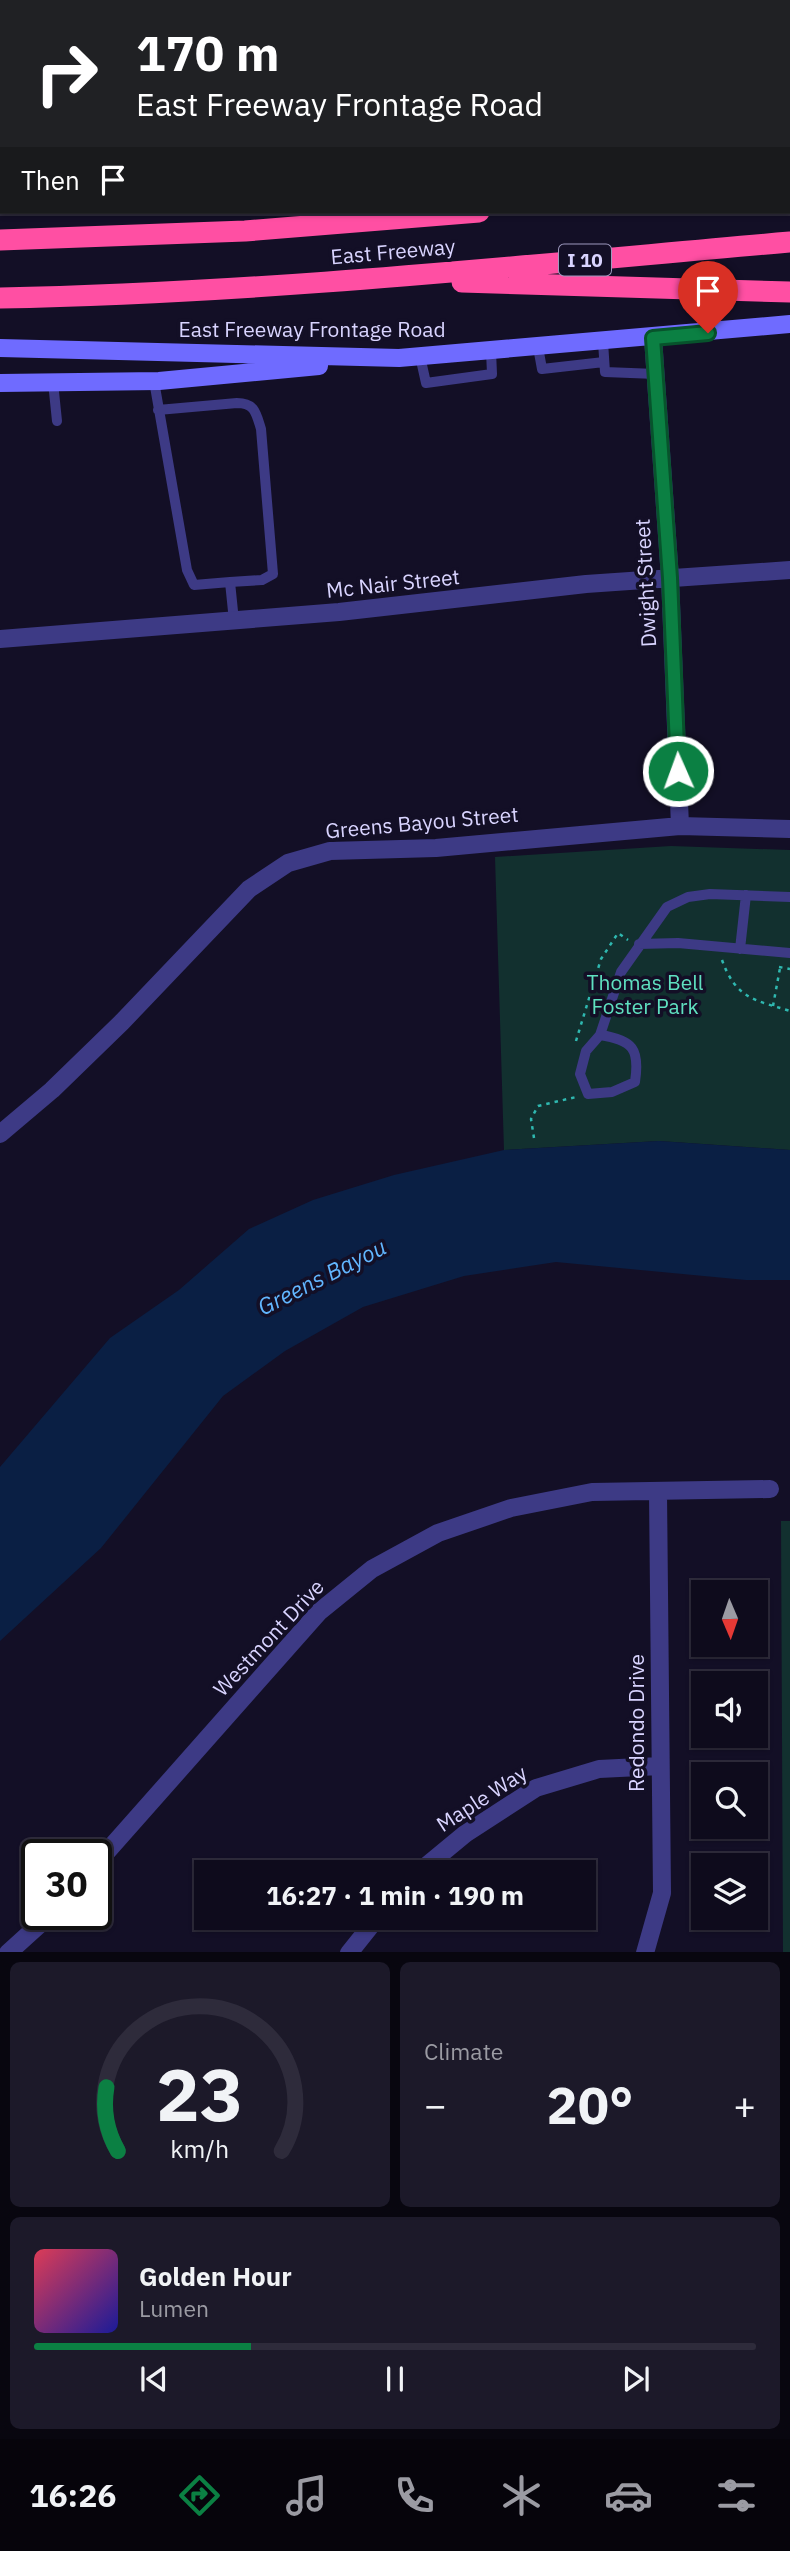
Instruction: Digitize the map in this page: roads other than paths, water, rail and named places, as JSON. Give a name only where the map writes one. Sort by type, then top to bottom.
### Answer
[{"type":"highway","points":[[245,231],[327,214]]},
{"type":"highway","name":"East Freeway","points":[[0,240],[245,231],[455,214]]},
{"type":"highway","name":"East Freeway","points":[[0,298],[148,294],[379,278],[790,242]]},
{"type":"highway","points":[[379,278],[611,289],[790,292]]},
{"type":"main road","name":"East Freeway Frontage Road","points":[[0,348],[399,358],[790,324]]},
{"type":"main road","points":[[0,383],[154,381],[399,358]]},
{"type":"street","name":"Dwight Street","points":[[653,338],[670,578],[680,826]]},
{"type":"street","name":"Mc Nair Street","points":[[0,639],[234,621],[670,578],[790,570]]},
{"type":"street","name":"Greens Bayou Street","points":[[0,1134],[52,1090],[122,1022],[249,889],[288,863],[330,851],[436,848],[680,826],[790,828]]},
{"type":"street","name":"Westmont Drive","points":[[112,1846],[319,1612],[372,1569],[438,1533],[511,1507],[592,1493],[771,1489]]},
{"type":"street","name":"Redondo Drive","points":[[645,1952],[662,1894],[658,1492]]},
{"type":"street","name":"Maple Way","points":[[434,1860],[465,1834],[536,1788],[599,1769],[660,1766]]},
{"type":"street","points":[[8,1952],[33,1930]]},
{"type":"street","points":[[349,1952],[367,1930]]},
{"type":"lane","points":[[603,342],[605,372],[656,374]]},
{"type":"lane","points":[[538,347],[542,369],[604,362]]},
{"type":"lane","points":[[420,356],[426,383],[492,374],[491,351]]},
{"type":"lane","points":[[154,381],[158,410],[168,451],[176,519],[190,579],[194,584],[230,582],[262,580],[273,574],[261,429],[255,408],[248,403],[158,410]]},
{"type":"lane","points":[[52,382],[57,421]]},
{"type":"lane","points":[[230,582],[234,621]]},
{"type":"lane","points":[[740,950],[746,895]]},
{"type":"lane","points":[[600,1035],[622,1038],[631,1046],[638,1062],[635,1082],[612,1092],[588,1094],[580,1074],[586,1051],[600,1035],[621,972],[636,944],[667,908],[688,897],[790,897]]},
{"type":"lane","points":[[636,944],[678,943],[790,953]]},
{"type":"water","name":"Greens Bayou","points":[[659,1141],[790,1150],[790,1280],[746,1280],[556,1262],[464,1276],[363,1307],[285,1351],[223,1396],[101,1548],[0,1641],[0,1467],[110,1338],[179,1290],[249,1229],[313,1200],[394,1175],[504,1150]]},
{"type":"park label","name":"Thomas Bell Foster Park","points":[[645,995]]}]
